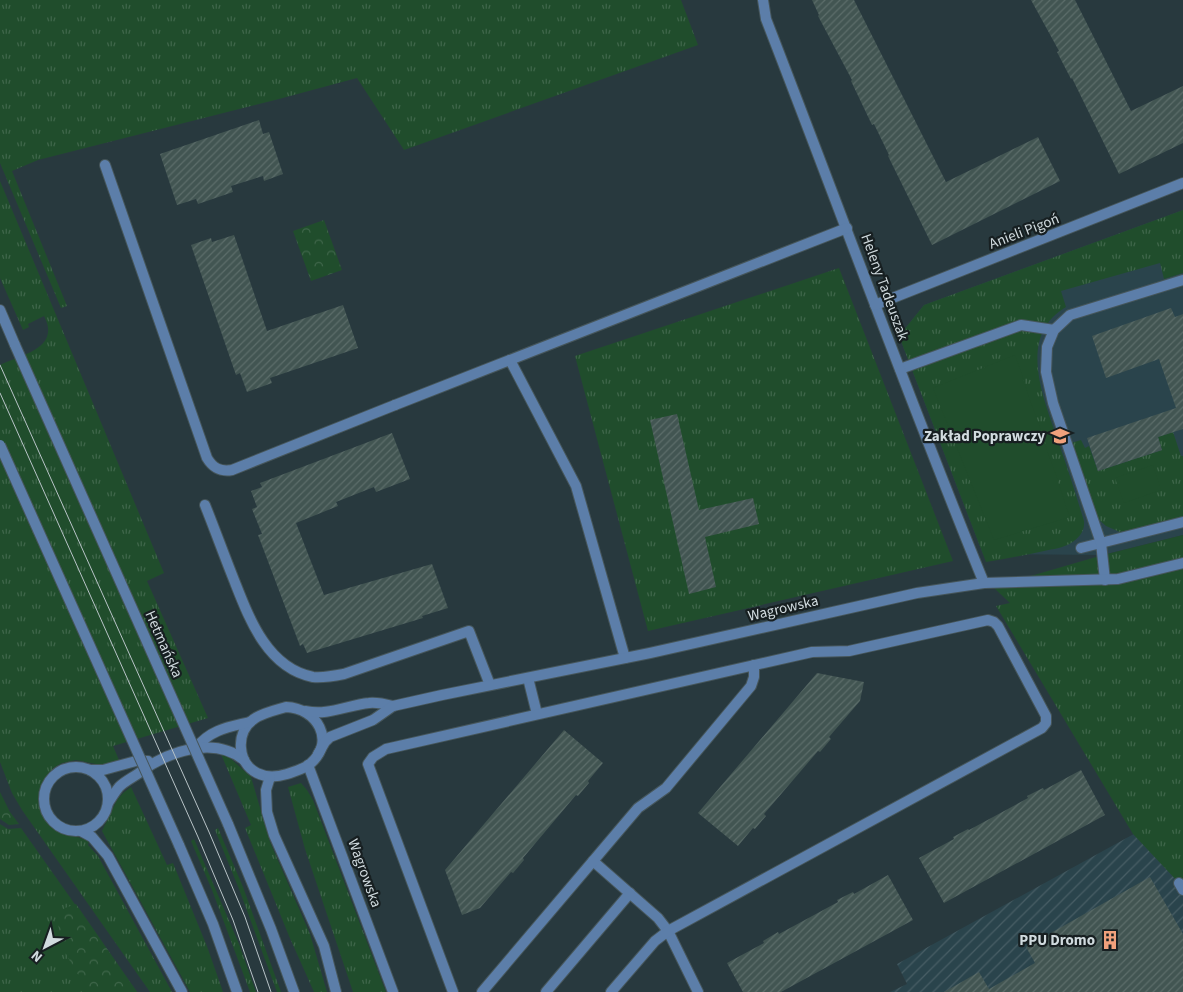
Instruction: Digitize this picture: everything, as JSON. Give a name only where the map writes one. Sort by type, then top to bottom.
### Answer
[{"type":"street","name":"Heleny Tadeuszak","points":[[763,0],[766,19],[984,584]]},
{"type":"street","points":[[105,165],[207,458],[214,468],[219,470],[232,470],[847,228]]},
{"type":"street","name":"Anieli Pigoń","points":[[875,305],[1183,183]]},
{"type":"street","points":[[1105,580],[1101,543],[1052,402],[1046,372],[1047,347],[1054,330],[1070,315],[1183,280]]},
{"type":"street","name":"Hetmańska","points":[[0,310],[228,824],[271,929],[294,992]]},
{"type":"street","points":[[900,369],[1021,325],[1054,330]]},
{"type":"street","points":[[510,360],[576,486],[625,658]]},
{"type":"street","points":[[0,445],[179,846],[212,924],[237,992]]},
{"type":"street","points":[[205,505],[252,626],[266,647],[288,666],[300,673],[314,677],[329,677],[344,674],[469,631],[490,685]]},
{"type":"street","points":[[1081,548],[1183,522]]},
{"type":"street","name":"Wagrowska","points":[[318,754],[330,737],[373,720],[393,706],[625,658],[918,593],[984,584],[1118,579],[1183,563]]},
{"type":"street","points":[[453,992],[368,764],[373,757],[386,749],[812,652],[850,651],[988,620],[998,626],[1046,716],[1046,722],[1042,728],[668,931],[655,941],[611,992]]},
{"type":"street","points":[[482,992],[638,808],[666,788],[733,708],[751,686],[754,677],[754,665]]},
{"type":"street","points":[[528,678],[537,714]]},
{"type":"street","name":"Wagrowska","points":[[306,711],[323,713],[368,703],[393,706]]},
{"type":"street","points":[[157,761],[136,761],[99,771],[80,767],[64,769],[51,780],[44,795],[46,811],[57,825],[72,831],[81,831],[89,828],[102,818],[108,803],[120,786],[157,761],[197,747],[234,753],[244,760],[254,772],[270,777],[280,776],[308,765],[318,754],[322,738],[320,729],[315,720],[306,711],[295,708],[284,708],[258,716],[250,722],[243,732],[240,741],[240,750],[244,760]]},
{"type":"street","points":[[197,747],[204,738],[220,730],[250,722]]},
{"type":"street","name":"Wagrowska","points":[[308,765],[393,992]]},
{"type":"street","points":[[88,769],[102,779],[108,795],[108,803]]},
{"type":"street","points":[[270,777],[266,790],[267,812],[274,835],[324,946],[336,992]]},
{"type":"street","points":[[81,831],[92,837],[108,856],[182,992]]},
{"type":"street","points":[[593,861],[658,918],[668,931],[698,992]]},
{"type":"street","points":[[546,992],[630,892]]},
{"type":"shaded area","name":"Zakład Poprawczy","points":[[1183,210],[1183,535],[1103,555],[983,554],[899,336],[924,305]]},
{"type":"shaded area","points":[[1183,807],[1183,992],[890,992],[907,984],[897,964]]},
{"type":"green space","points":[[0,0],[681,0],[698,45],[404,150],[357,78],[38,160],[12,171],[67,306],[61,308],[0,163]]},
{"type":"green space","points":[[0,181],[164,573],[147,581],[208,718],[113,746],[119,760],[101,765],[76,760],[62,763],[53,768],[41,792],[45,817],[60,831],[89,841],[88,845],[98,856],[172,992],[150,992],[22,810],[12,793],[0,762],[0,365],[37,349],[47,336],[48,327],[44,316],[28,324],[29,327],[23,330],[0,278]]},
{"type":"green space","points":[[1183,210],[1183,273],[1164,279],[1160,263],[1061,291],[1066,307],[1050,320],[1041,335],[1038,352],[1038,371],[1047,409],[1084,521],[1084,528],[1081,534],[1068,545],[986,562],[899,336],[924,305]]},
{"type":"green space","points":[[324,220],[342,270],[311,281],[293,231]]},
{"type":"green space","points":[[839,268],[953,561],[648,631],[575,356]]},
{"type":"green space","points":[[1015,355],[1070,517],[994,540],[933,388]]},
{"type":"green space","points":[[1173,432],[1181,456],[1183,456],[1183,517],[1120,532],[1106,526],[1097,518],[1071,443],[1081,440],[1085,448],[1089,446],[1098,471],[1162,450],[1158,437]]},
{"type":"green space","points":[[1153,465],[1161,490],[1124,503],[1115,478]]},
{"type":"green space","points":[[1183,535],[1183,880],[1179,883],[1133,834],[996,606],[1010,603],[993,587],[1103,555]]},
{"type":"green space","points":[[221,754],[230,758],[251,777],[270,842],[310,934],[327,992],[314,992],[289,936],[245,828],[251,825]]},
{"type":"green space","points":[[301,783],[313,800],[386,992],[353,992],[305,849],[288,787]]},
{"type":"green space","points":[[131,787],[167,865],[173,863],[208,949],[223,992],[190,992],[102,831],[117,800]]},
{"type":"green space","points":[[0,792],[10,812],[19,824],[9,825],[0,819]]},
{"type":"green space","points":[[0,824],[8,829],[21,828],[137,992],[0,992]]},
{"type":"green space","points":[[218,828],[243,887],[281,992],[277,992],[215,830]]},
{"type":"green space","points":[[194,839],[239,944],[256,992],[250,992],[212,890],[191,841]]},
{"type":"green space","points":[[76,904],[137,992],[94,992],[75,971],[61,944],[58,924],[65,908]]},
{"type":"building","points":[[812,0],[854,0],[946,182],[1038,137],[1060,181],[932,245],[874,124],[872,125],[852,80],[818,16]]},
{"type":"building","points":[[1031,0],[1075,0],[1131,111],[1183,86],[1183,143],[1119,174],[1072,78],[1057,52],[1059,51]]},
{"type":"building","points":[[259,120],[263,134],[269,132],[283,174],[264,181],[263,176],[231,186],[233,192],[198,204],[196,199],[177,205],[160,154]]},
{"type":"building","points":[[234,235],[267,331],[343,305],[358,348],[270,378],[272,383],[247,392],[240,373],[236,375],[191,245],[211,238],[212,242]]},
{"type":"building","points":[[1171,308],[1175,317],[1183,314],[1183,429],[1158,437],[1162,450],[1098,471],[1087,438],[1176,408],[1159,359],[1106,378],[1092,336]]},
{"type":"building","points":[[677,414],[699,510],[753,498],[759,524],[705,537],[716,587],[689,594],[650,420]]},
{"type":"building","points":[[392,433],[410,479],[376,492],[374,487],[336,502],[338,506],[296,523],[324,595],[432,564],[448,608],[422,616],[423,618],[307,653],[303,644],[300,646],[258,535],[262,534],[252,509],[257,507],[251,491],[262,487],[260,483]]},
{"type":"building","points":[[817,673],[864,682],[860,701],[829,737],[831,739],[820,752],[818,751],[764,814],[766,816],[738,846],[698,813]]},
{"type":"building","points":[[564,730],[603,763],[588,781],[589,783],[578,796],[576,795],[523,858],[524,860],[513,873],[511,872],[480,908],[462,915],[445,870]]},
{"type":"building","points":[[1081,770],[1105,815],[944,903],[919,858],[954,839],[953,837],[1028,798],[1027,796],[1043,788],[1044,790]]},
{"type":"building","points":[[888,875],[913,920],[781,992],[743,992],[727,963],[764,943],[763,941],[778,932],[779,934],[838,902],[837,900],[853,892],[854,894]]},
{"type":"building","name":"PPU Dromo","points":[[1150,877],[1183,934],[1183,992],[944,992],[979,972],[989,989],[1035,963],[1026,947]]},
{"type":"tram line","points":[[0,365],[209,832],[245,917],[271,992]]},
{"type":"tram line","points":[[0,393],[198,837],[233,920],[258,992]]},
{"type":"place","name":"Zakład Poprawczy","points":[[1060,436]]},
{"type":"place","name":"PPU Dromo","points":[[1110,940]]}]
